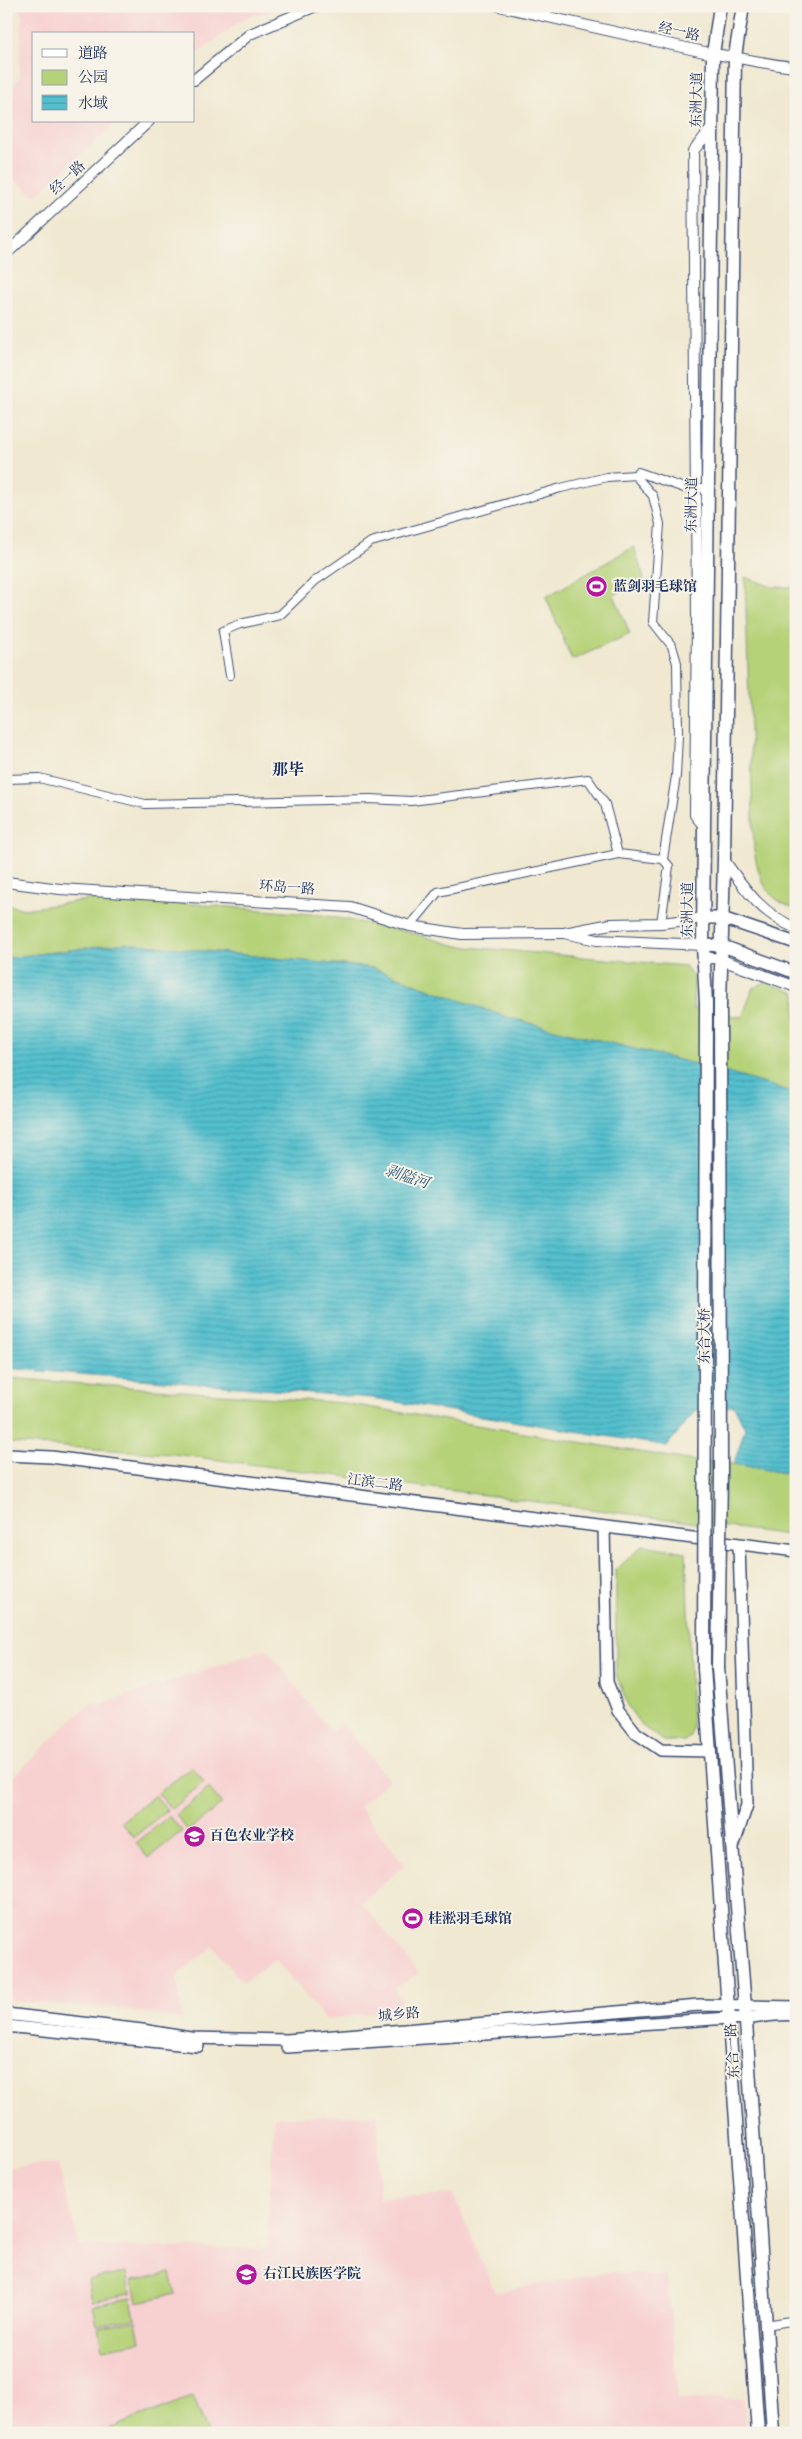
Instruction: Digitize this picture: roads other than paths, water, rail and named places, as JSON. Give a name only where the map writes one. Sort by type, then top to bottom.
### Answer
[{"type":"main road","name":"东洲大道","points":[[706,1004],[701,488],[713,54],[720,6]]},
{"type":"main road","points":[[722,960],[735,56],[743,6]]},
{"type":"main road","points":[[704,793],[725,794]]},
{"type":"main road","name":"环岛一路","points":[[704,918],[722,918],[796,943]]},
{"type":"main road","name":"环岛一路","points":[[704,951],[723,946],[796,973]]},
{"type":"main road","name":"东合大桥","points":[[718,1668],[721,1475],[720,1004],[722,960]]},
{"type":"main road","name":"东合大桥","points":[[704,1668],[706,1004]]},
{"type":"main road","name":"江滨二路","points":[[6,1455],[51,1457],[796,1551]]},
{"type":"main road","points":[[604,1527],[607,1682],[618,1710],[636,1733],[661,1750],[710,1752]]},
{"type":"main road","points":[[733,1847],[747,1805],[739,1545]]},
{"type":"main road","name":"东合一路","points":[[704,1668],[758,2433]]},
{"type":"main road","name":"东合一路","points":[[718,1668],[746,2007],[773,2433]]},
{"type":"main road","name":"城乡路","points":[[6,2014],[142,2030],[190,2038],[287,2040],[699,2005],[796,2008]]},
{"type":"main road","name":"城乡路","points":[[6,2026],[190,2046],[287,2048],[729,2018],[746,2020],[785,2014],[796,2015]]},
{"type":"street","points":[[195,79],[250,34],[316,6]]},
{"type":"street","name":"经一路","points":[[499,6],[713,54],[735,56],[767,64],[796,67]]},
{"type":"street","name":"经一路","points":[[6,254],[148,122]]},
{"type":"street","points":[[704,826],[696,815],[697,616],[701,488],[693,151],[712,128]]},
{"type":"street","points":[[230,675],[223,631],[240,624],[280,615],[315,581],[371,542],[561,488],[607,477],[635,475],[638,472],[684,488],[701,488]]},
{"type":"street","points":[[635,475],[653,496],[660,524],[653,622],[672,646],[677,663],[678,735],[676,776],[662,859]]},
{"type":"street","points":[[6,779],[39,778],[145,804],[370,799],[411,801],[588,779],[605,804],[618,854]]},
{"type":"street","points":[[410,926],[438,892],[618,854],[662,859],[669,866],[660,923]]},
{"type":"street","points":[[724,860],[753,900],[782,922],[796,928]]},
{"type":"street","name":"环岛一路","points":[[6,882],[60,889],[350,907],[410,926],[462,934],[564,933],[611,924],[660,923],[704,918]]},
{"type":"street","name":"环岛一路","points":[[564,933],[597,940],[704,951]]},
{"type":"street","points":[[704,951],[722,960],[796,987]]},
{"type":"street","points":[[766,2325],[796,2320]]},
{"type":"water","name":"剥隘河","points":[[126,943],[373,968],[506,1017],[707,1067],[796,1093],[796,1475],[734,1464],[745,1428],[734,1406],[696,1410],[667,1446],[372,1398],[6,1368],[6,958]]},
{"type":"place","name":"蓝剑羽毛球馆","points":[[597,587]]},
{"type":"place","name":"百色农业学校","points":[[194,1836]]},
{"type":"place","name":"桂淞羽毛球馆","points":[[412,1919]]},
{"type":"place","name":"右江民族医学院","points":[[247,2274]]},
{"type":"district","name":"那毕","points":[[288,771]]}]
